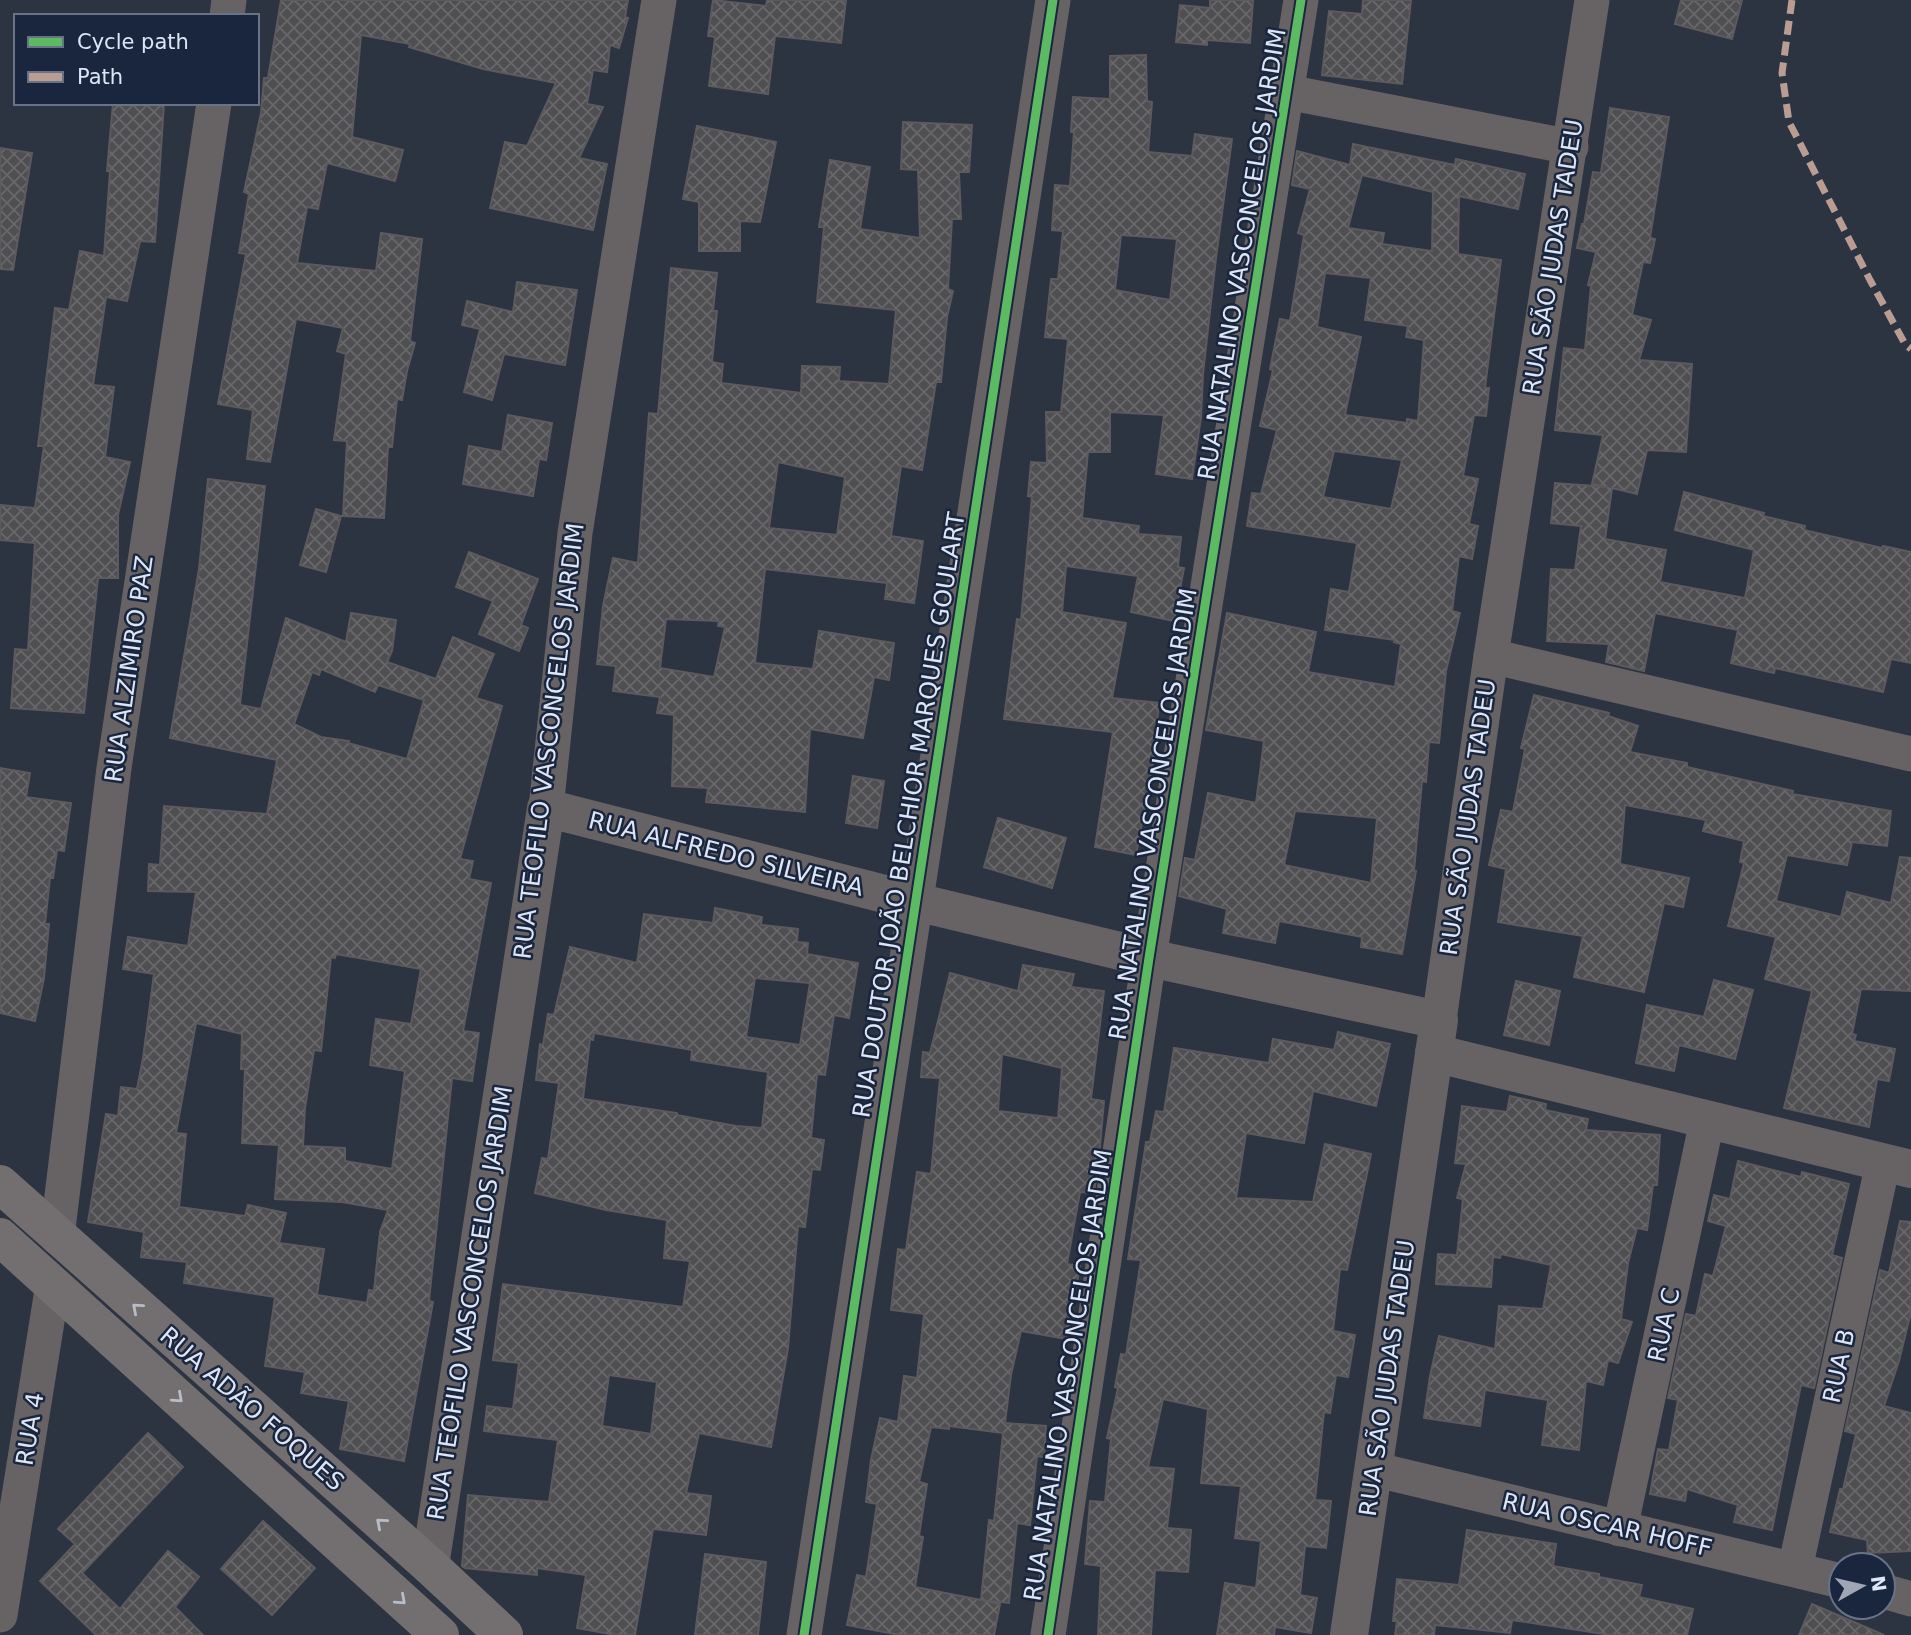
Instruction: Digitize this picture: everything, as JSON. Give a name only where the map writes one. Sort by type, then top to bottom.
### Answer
[{"type":"main road","name":"RUA ADÃO FOQUES","points":[[0,1184],[504,1635]]},
{"type":"main road","name":"RUA ADÃO FOQUES","points":[[0,1237],[440,1635]]},
{"type":"street","name":"RUA TEOFILO VASCONCELOS JARDIM","points":[[430,1566],[546,808],[575,533],[659,0]]},
{"type":"street","name":"RUA DOUTOR JOÃO BELCHIOR MARQUES GOULART","points":[[804,1635],[1053,0]]},
{"type":"street","name":"RUA NATALINO VASCONCELOS JARDIM","points":[[1048,1635],[1149,958],[1301,0]]},
{"type":"street","name":"RUA SÃO JUDAS TADEU","points":[[1349,1635],[1491,656],[1592,0]]},
{"type":"street","points":[[1287,92],[1570,147]]},
{"type":"street","name":"RUA ALZIMIRO PAZ","points":[[57,1237],[114,768],[214,105]]},
{"type":"street","points":[[1491,656],[1911,754]]},
{"type":"street","name":"RUA ALFREDO SILVEIRA","points":[[546,808],[1149,958],[1436,1037],[1707,1121],[1897,1166]]},
{"type":"street","name":"RUA C","points":[[1620,1529],[1707,1121]]},
{"type":"street","name":"RUA B","points":[[1795,1569],[1897,1166]]},
{"type":"street","name":"RUA 4","points":[[0,1615],[52,1284]]},
{"type":"street","name":"RUA OSCAR HOFF","points":[[1373,1469],[1827,1577]]},
{"type":"building","points":[[281,0],[628,0],[625,17],[628,18],[619,48],[610,45],[607,72],[593,70],[587,104],[603,107],[579,158],[607,164],[593,230],[490,208],[505,142],[527,146],[556,83],[483,69],[409,47],[410,44],[361,35],[352,137],[403,150],[395,181],[327,163],[318,209],[307,207],[297,263],[376,271],[381,233],[422,239],[410,341],[415,343],[402,400],[397,399],[392,447],[388,447],[384,518],[343,516],[347,441],[334,440],[346,354],[337,351],[343,328],[296,319],[270,462],[247,459],[253,410],[218,404],[246,254],[239,253],[249,194],[244,192]]},
{"type":"building","points":[[713,0],[766,6],[767,0],[846,0],[841,43],[775,36],[768,94],[709,86],[715,37],[708,36]]},
{"type":"building","points":[[1210,0],[1253,0],[1250,43],[1207,40],[1207,45],[1176,42],[1180,5],[1210,8]]},
{"type":"building","points":[[1363,0],[1411,0],[1402,84],[1322,75],[1329,11],[1362,14]]},
{"type":"building","points":[[1681,0],[1742,0],[1732,39],[1675,24]]},
{"type":"building","points":[[1146,55],[1147,101],[1152,102],[1148,152],[1192,156],[1195,134],[1232,139],[1192,479],[1156,474],[1164,415],[1110,412],[1110,452],[1088,452],[1082,518],[1139,526],[1138,534],[1181,537],[1178,567],[1184,568],[1174,621],[1131,612],[1138,576],[1066,566],[1062,612],[1126,623],[1112,698],[1159,703],[1153,763],[1136,855],[1095,847],[1113,732],[1004,719],[1017,619],[1021,620],[1032,497],[1028,496],[1031,462],[1047,463],[1046,412],[1061,412],[1068,339],[1045,337],[1051,279],[1058,279],[1063,231],[1052,230],[1055,185],[1070,186],[1074,132],[1071,132],[1073,97],[1110,99],[1110,56]],"holes":[[[1121,235],[1177,239],[1170,300],[1115,290]]]},
{"type":"building","points":[[113,105],[164,105],[155,242],[140,241],[127,301],[106,297],[93,385],[114,387],[105,457],[130,462],[118,515],[118,578],[98,578],[84,713],[11,708],[15,649],[28,650],[35,543],[0,540],[0,505],[35,508],[44,446],[38,446],[55,308],[69,310],[80,251],[104,256],[110,171],[107,171]]},
{"type":"building","points":[[1610,108],[1669,117],[1650,238],[1655,239],[1650,263],[1643,262],[1632,315],[1651,320],[1639,360],[1692,364],[1686,452],[1647,450],[1637,494],[1612,488],[1605,539],[1666,550],[1660,582],[1745,598],[1754,550],[1675,530],[1684,492],[1764,513],[1763,516],[1805,526],[1804,530],[1911,552],[1911,663],[1891,659],[1883,692],[1775,668],[1774,673],[1731,663],[1738,630],[1655,613],[1644,671],[1606,662],[1609,644],[1547,641],[1551,569],[1575,570],[1581,526],[1551,523],[1555,483],[1608,487],[1592,484],[1603,435],[1555,430],[1564,348],[1585,350],[1591,286],[1588,285],[1596,252],[1577,248],[1593,172],[1601,173]]},
{"type":"building","points":[[903,122],[972,125],[969,172],[959,172],[961,219],[952,219],[948,289],[953,291],[947,317],[941,382],[936,382],[922,470],[901,466],[891,536],[923,541],[914,603],[885,599],[887,583],[765,569],[755,663],[813,669],[819,631],[894,643],[889,680],[874,677],[863,738],[810,729],[805,812],[706,802],[708,788],[672,786],[674,715],[657,713],[660,697],[613,691],[616,666],[597,664],[603,606],[613,558],[638,563],[649,413],[658,414],[671,268],[717,273],[713,311],[717,311],[712,362],[723,364],[721,383],[801,393],[802,366],[840,367],[839,381],[889,384],[896,310],[817,302],[824,227],[819,227],[830,160],[870,167],[860,229],[920,238],[918,170],[901,169]],"holes":[[[778,462],[845,477],[837,535],[769,528]],[[666,619],[719,621],[718,626],[725,627],[714,677],[660,668]]]},
{"type":"building","points":[[697,126],[776,142],[760,222],[740,221],[740,251],[699,251],[699,202],[683,199]]},
{"type":"building","points":[[1353,144],[1455,165],[1456,159],[1525,174],[1518,209],[1459,196],[1458,254],[1501,260],[1485,388],[1489,388],[1486,416],[1474,415],[1463,476],[1478,479],[1469,524],[1478,526],[1472,559],[1459,556],[1452,611],[1460,613],[1446,671],[1439,743],[1429,742],[1426,782],[1422,781],[1416,871],[1402,954],[1361,947],[1362,937],[1279,921],[1275,943],[1223,933],[1227,909],[1179,896],[1185,858],[1195,860],[1208,793],[1256,803],[1264,741],[1206,730],[1227,613],[1316,632],[1308,672],[1395,687],[1401,644],[1394,642],[1395,640],[1325,630],[1331,589],[1349,592],[1357,543],[1247,526],[1252,493],[1261,494],[1277,430],[1260,426],[1273,370],[1270,369],[1280,319],[1290,321],[1304,235],[1298,233],[1310,189],[1292,185],[1297,151],[1350,165]],"holes":[[[1362,175],[1433,192],[1432,251],[1382,244],[1384,233],[1348,228]],[[1325,273],[1371,278],[1365,320],[1408,326],[1406,337],[1424,340],[1418,421],[1407,419],[1407,423],[1345,415],[1361,337],[1317,327]],[[1334,451],[1402,460],[1391,509],[1323,497]],[[1295,811],[1377,818],[1371,883],[1284,865]]]},
{"type":"building","points":[[0,148],[32,153],[13,270],[0,269]]},
{"type":"building","points":[[517,282],[577,290],[565,365],[504,354],[492,400],[464,392],[480,329],[462,325],[467,301],[513,312]]},
{"type":"building","points":[[508,415],[552,423],[546,460],[539,459],[533,496],[463,484],[469,446],[502,452]]},
{"type":"building","points":[[208,479],[265,486],[240,705],[261,709],[286,618],[346,642],[351,613],[396,620],[392,651],[387,662],[436,679],[453,637],[494,654],[476,698],[502,706],[460,859],[473,861],[469,879],[491,883],[463,1031],[479,1033],[472,1081],[452,1078],[429,1301],[433,1302],[404,1461],[340,1449],[349,1401],[301,1393],[305,1372],[265,1366],[275,1297],[184,1283],[187,1262],[141,1257],[144,1232],[88,1222],[106,1114],[118,1116],[121,1087],[137,1089],[143,1058],[154,974],[123,969],[128,937],[188,946],[196,892],[148,891],[149,864],[160,865],[164,806],[267,814],[277,760],[170,738],[199,569]],"holes":[[[321,669],[375,692],[378,685],[424,700],[407,759],[348,743],[349,741],[321,737],[294,724],[312,672],[319,675]],[[336,954],[421,969],[411,1024],[376,1019],[370,1065],[405,1071],[392,1169],[345,1161],[345,1148],[303,1146],[305,1108],[314,1050],[321,1051],[331,957],[335,958]],[[196,1023],[242,1034],[241,1069],[245,1069],[242,1143],[279,1145],[275,1199],[342,1202],[388,1210],[380,1232],[374,1291],[369,1290],[367,1303],[317,1295],[324,1249],[279,1243],[286,1213],[248,1205],[245,1216],[179,1207],[186,1134],[176,1133]]]},
{"type":"building","points":[[316,509],[341,516],[326,572],[300,565]]},
{"type":"building","points":[[469,552],[538,579],[521,625],[528,628],[519,651],[479,634],[493,601],[456,587]]},
{"type":"building","points":[[1534,695],[1609,713],[1608,716],[1638,726],[1630,752],[1687,763],[1687,767],[1793,791],[1792,794],[1891,811],[1887,846],[1852,842],[1847,865],[1787,855],[1776,901],[1841,917],[1847,892],[1891,903],[1900,857],[1911,858],[1911,991],[1861,989],[1852,1034],[1856,1035],[1854,1041],[1895,1049],[1889,1081],[1877,1079],[1869,1127],[1784,1108],[1812,991],[1765,979],[1776,937],[1728,926],[1744,863],[1740,862],[1744,841],[1703,831],[1706,820],[1625,805],[1620,864],[1689,878],[1683,907],[1664,903],[1644,992],[1574,977],[1583,936],[1498,922],[1506,869],[1489,865],[1501,810],[1513,812],[1525,749],[1521,748]]},
{"type":"building","points":[[0,768],[30,773],[26,797],[71,803],[64,851],[57,850],[53,878],[50,878],[45,924],[49,924],[44,978],[35,1021],[0,1013]]},
{"type":"building","points":[[853,776],[884,781],[877,828],[846,823]]},
{"type":"building","points":[[998,818],[1066,838],[1052,888],[984,867]]},
{"type":"building","points":[[715,908],[762,917],[761,925],[798,929],[797,942],[808,943],[807,954],[858,963],[849,1018],[834,1015],[825,1075],[817,1074],[811,1138],[824,1140],[820,1170],[812,1169],[805,1227],[798,1226],[788,1348],[771,1447],[699,1433],[686,1493],[711,1496],[706,1535],[653,1529],[635,1635],[615,1635],[577,1628],[586,1575],[537,1568],[537,1575],[462,1566],[468,1495],[549,1502],[558,1440],[484,1431],[487,1406],[513,1409],[519,1363],[493,1360],[503,1284],[683,1307],[690,1261],[664,1258],[667,1220],[606,1210],[535,1193],[542,1158],[548,1159],[559,1083],[536,1080],[540,1044],[543,1045],[548,1014],[554,1015],[570,947],[637,963],[644,914],[713,923]],"holes":[[[755,978],[810,983],[800,1045],[746,1037]],[[594,1033],[692,1050],[691,1060],[768,1072],[762,1128],[736,1126],[677,1113],[583,1099],[590,1039],[593,1040]],[[609,1375],[657,1382],[651,1434],[602,1426]]]},
{"type":"building","points":[[1023,965],[1074,974],[1071,987],[1104,991],[1091,1099],[1104,1101],[1094,1193],[1080,1192],[1067,1264],[1080,1266],[1067,1339],[1021,1331],[1011,1375],[1005,1423],[1046,1426],[1044,1457],[1037,1456],[1030,1525],[1017,1523],[1009,1603],[981,1600],[1000,1604],[994,1635],[899,1635],[847,1625],[857,1575],[866,1577],[877,1504],[866,1502],[880,1418],[898,1422],[904,1376],[917,1378],[924,1314],[891,1310],[898,1249],[906,1250],[917,1172],[931,1174],[940,1078],[921,1077],[923,1052],[930,1053],[950,973],[1018,991]],"holes":[[[1002,1054],[1062,1068],[1058,1118],[998,1111]],[[949,1426],[1003,1433],[994,1521],[989,1520],[981,1600],[915,1587],[923,1537],[919,1536],[927,1484],[919,1482],[931,1427],[949,1429]]]},
{"type":"building","points":[[1714,980],[1753,990],[1735,1059],[1679,1045],[1674,1071],[1636,1063],[1647,1005],[1704,1017]]},
{"type":"building","points":[[1516,981],[1560,991],[1549,1045],[1504,1035]]},
{"type":"building","points":[[1338,1032],[1390,1044],[1376,1106],[1313,1091],[1304,1143],[1246,1133],[1236,1198],[1313,1202],[1325,1144],[1371,1154],[1347,1270],[1340,1269],[1333,1331],[1355,1335],[1348,1377],[1336,1375],[1330,1413],[1324,1412],[1315,1500],[1331,1501],[1326,1548],[1305,1546],[1300,1595],[1317,1598],[1311,1633],[1275,1627],[1274,1635],[1217,1635],[1225,1583],[1256,1588],[1261,1541],[1235,1538],[1241,1486],[1201,1483],[1208,1409],[1163,1399],[1148,1467],[1174,1469],[1167,1528],[1191,1530],[1188,1572],[1155,1570],[1151,1635],[1098,1635],[1101,1566],[1085,1564],[1090,1501],[1105,1502],[1111,1439],[1107,1438],[1118,1388],[1115,1387],[1121,1354],[1126,1355],[1141,1260],[1128,1259],[1146,1142],[1150,1142],[1156,1111],[1164,1112],[1174,1048],[1269,1063],[1273,1039],[1334,1050]]},
{"type":"building","points":[[1510,1096],[1546,1104],[1545,1110],[1588,1119],[1586,1130],[1660,1135],[1657,1185],[1653,1185],[1647,1230],[1637,1228],[1628,1263],[1621,1319],[1632,1322],[1618,1363],[1608,1360],[1603,1385],[1586,1381],[1579,1450],[1542,1445],[1548,1400],[1485,1390],[1480,1426],[1424,1418],[1439,1336],[1495,1349],[1499,1306],[1543,1309],[1551,1265],[1501,1254],[1500,1258],[1493,1257],[1491,1287],[1436,1284],[1438,1254],[1457,1255],[1463,1199],[1457,1198],[1466,1164],[1455,1163],[1462,1106],[1507,1112]]},
{"type":"building","points":[[1738,1161],[1801,1177],[1802,1172],[1849,1184],[1832,1255],[1842,1258],[1814,1388],[1801,1385],[1772,1530],[1734,1522],[1738,1505],[1687,1489],[1685,1501],[1650,1494],[1658,1449],[1669,1450],[1678,1400],[1668,1398],[1686,1314],[1696,1316],[1705,1274],[1713,1276],[1726,1226],[1708,1221],[1714,1195],[1730,1199]]},
{"type":"building","points":[[1900,1221],[1911,1222],[1911,1312],[1884,1406],[1911,1413],[1911,1551],[1868,1551],[1867,1540],[1830,1532],[1856,1434],[1845,1431],[1880,1270],[1889,1273]]},
{"type":"building","points":[[148,1433],[183,1467],[82,1573],[120,1609],[168,1551],[199,1577],[175,1607],[203,1635],[96,1635],[40,1581],[75,1544],[58,1529]]},
{"type":"building","points":[[263,1521],[315,1568],[272,1615],[221,1569]]},
{"type":"building","points":[[1467,1530],[1556,1544],[1553,1566],[1642,1585],[1639,1597],[1693,1609],[1687,1635],[1610,1635],[1512,1620],[1510,1633],[1435,1625],[1434,1635],[1395,1635],[1397,1621],[1393,1621],[1397,1579],[1459,1585]]},
{"type":"building","points":[[705,1554],[766,1562],[758,1635],[695,1635]]},
{"type":"building","points":[[1812,1604],[1827,1610],[1827,1621],[1851,1621],[1884,1635],[1799,1635]]},
{"type":"marked path","points":[[1792,0],[1782,73],[1789,122],[1870,280],[1905,344],[1911,349]]},
{"type":"cycle path","points":[[804,1635],[1053,0]]},
{"type":"cycle path","points":[[1048,1635],[1149,958],[1301,0]]}]
